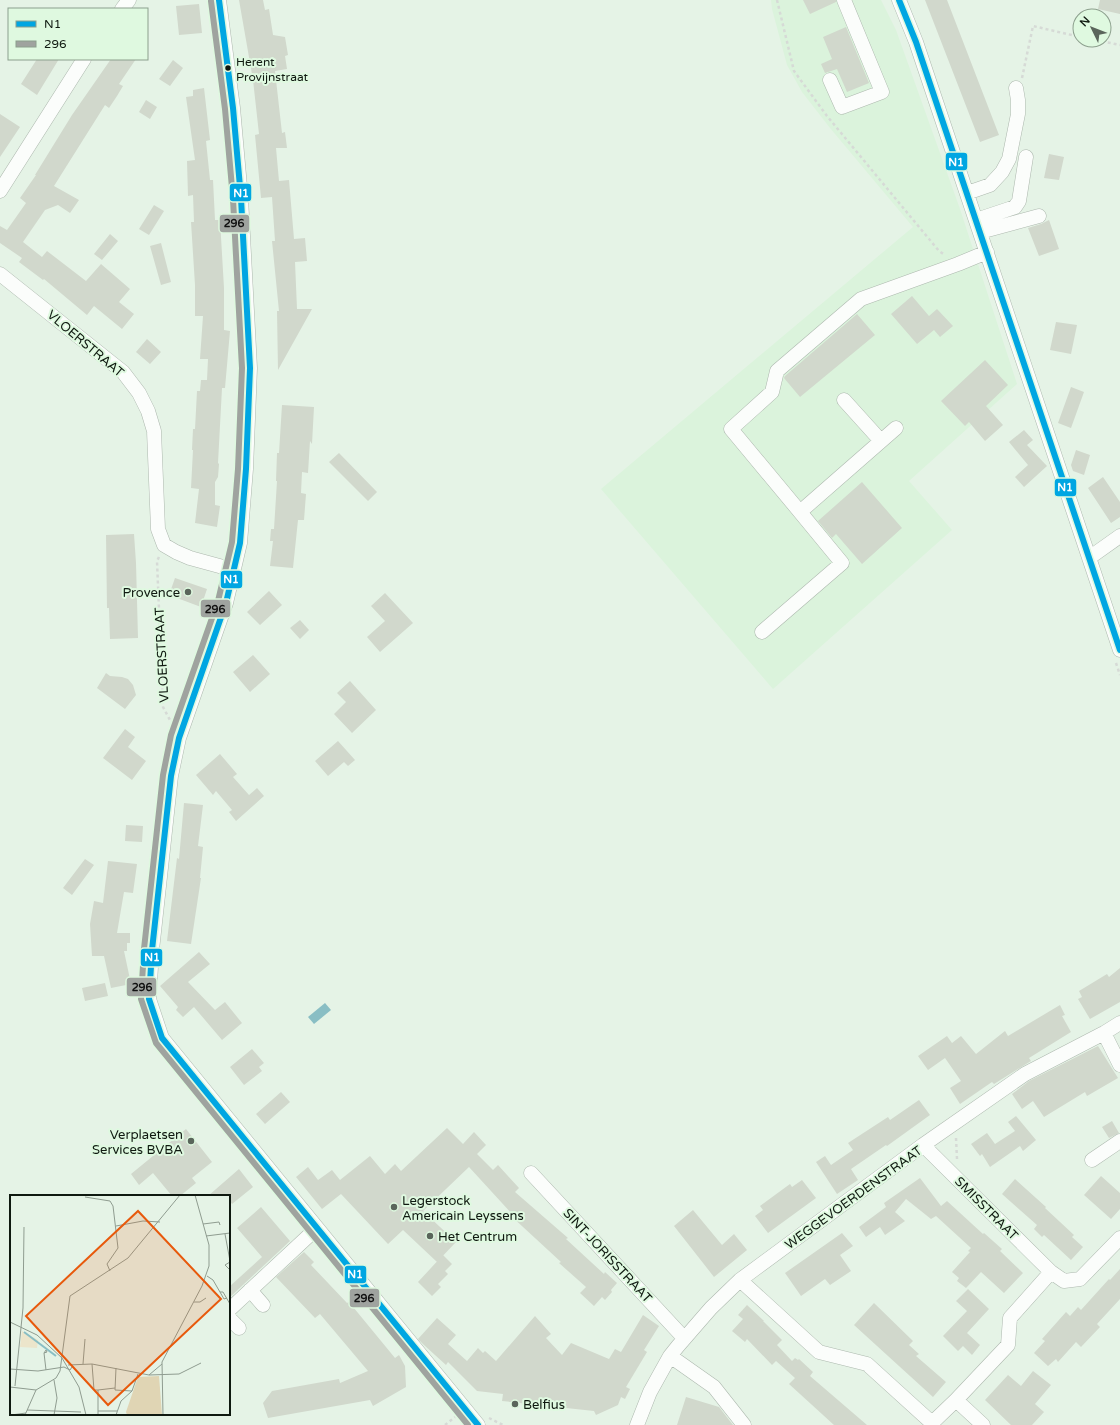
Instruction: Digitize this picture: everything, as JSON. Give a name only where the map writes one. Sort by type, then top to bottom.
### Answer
[{"type":"street","points":[[123,8],[129,0]]},
{"type":"street","points":[[220,0],[233,108],[250,368],[246,469],[240,543],[234,570],[224,610],[179,738],[171,776],[152,950],[149,999],[162,1038],[478,1425]]},
{"type":"street","points":[[830,80],[842,107],[882,92],[844,0]]},
{"type":"street","points":[[898,0],[916,42],[1120,650]]},
{"type":"street","points":[[0,191],[83,60]]},
{"type":"street","points":[[967,193],[990,185],[1002,172],[1009,160],[1018,114],[1016,88]]},
{"type":"street","points":[[978,226],[1015,207],[1019,201],[1026,157]]},
{"type":"street","points":[[978,226],[1038,216]]},
{"type":"street","points":[[762,632],[842,563],[731,429],[772,392],[778,371],[861,299],[987,252]]},
{"type":"street","name":"VLOERSTRAAT","points":[[0,274],[123,372],[140,393],[148,411],[154,431],[158,529],[164,545]]},
{"type":"street","points":[[844,400],[880,441]]},
{"type":"street","points":[[800,512],[896,428]]},
{"type":"street","points":[[1089,558],[1120,536]]},
{"type":"street","points":[[164,545],[190,558],[234,570]]},
{"type":"street","name":"WEGGEVOERDENSTRAAT","points":[[637,1425],[650,1392],[670,1356],[710,1308],[740,1280],[923,1145],[1025,1074],[1104,1033],[1120,1023]]},
{"type":"street","points":[[1104,1033],[1120,1065]]},
{"type":"street","points":[[1092,1160],[1120,1141]]},
{"type":"street","name":"SMISSTRAAT","points":[[923,1145],[1052,1272],[1064,1281],[1080,1279],[1120,1238]]},
{"type":"street","name":"SINT-JORISSTRAAT","points":[[531,1173],[684,1338]]},
{"type":"street","points":[[230,1309],[317,1228]]},
{"type":"street","points":[[740,1280],[819,1352],[867,1364],[932,1423],[1008,1345],[1010,1318],[1052,1272]]},
{"type":"street","points":[[250,1290],[263,1305]]},
{"type":"street","points":[[670,1356],[714,1387],[744,1425]]},
{"type":"street","points":[[956,1400],[983,1425]]},
{"type":"path","points":[[777,0],[794,71],[827,116],[939,251],[958,264]]},
{"type":"path","points":[[1016,88],[1022,79],[1033,26],[1072,35]]},
{"type":"path","name":"VLOERSTRAAT","points":[[164,545],[157,562],[163,707],[179,738]]},
{"type":"path","points":[[957,1122],[956,1140],[958,1180]]},
{"type":"shaded area","points":[[771,0],[881,0],[896,30],[960,209],[1017,384],[909,481],[952,530],[773,689],[601,489],[913,227],[830,128],[802,92],[787,65]]},
{"type":"water","points":[[325,1003],[331,1010],[314,1024],[308,1017]]},
{"type":"building","points":[[239,0],[263,0],[265,10],[269,9],[273,35],[285,37],[288,55],[285,56],[287,69],[275,71],[282,133],[285,132],[287,148],[276,148],[279,181],[289,180],[294,239],[305,238],[307,261],[295,262],[297,309],[312,309],[278,370],[277,311],[279,311],[272,241],[275,241],[272,197],[261,198],[255,135],[259,134],[253,80]]},
{"type":"building","points":[[803,0],[836,0],[836,2],[810,14]]},
{"type":"building","points":[[925,0],[947,0],[999,135],[980,142]]},
{"type":"building","points":[[1100,0],[1120,0],[1120,14],[1112,12],[1112,8],[1098,8]]},
{"type":"building","points":[[199,4],[202,33],[179,35],[176,6]]},
{"type":"building","points":[[846,27],[869,83],[847,92],[837,69],[825,73],[821,64],[832,59],[823,37]]},
{"type":"building","points":[[36,60],[58,60],[37,95],[21,84]]},
{"type":"building","points":[[110,60],[135,60],[119,84],[123,86],[117,96],[109,108],[105,105],[54,186],[79,200],[70,213],[58,205],[45,210],[23,242],[42,257],[47,251],[86,281],[101,264],[130,289],[119,302],[134,314],[122,329],[94,306],[87,315],[44,279],[43,280],[19,262],[22,258],[0,243],[0,226],[7,230],[26,203],[20,198],[36,175],[72,115]]},
{"type":"building","points":[[173,60],[183,68],[170,86],[159,79]]},
{"type":"building","points":[[204,88],[210,140],[206,141],[210,180],[213,180],[215,220],[220,220],[224,288],[224,330],[230,331],[225,388],[222,388],[218,477],[215,482],[215,505],[220,506],[217,527],[195,523],[199,489],[191,488],[193,429],[195,429],[197,391],[200,391],[201,380],[207,380],[208,359],[200,359],[203,316],[195,316],[195,285],[191,222],[194,222],[193,195],[188,196],[187,161],[195,160],[186,97],[193,96],[193,90]]},
{"type":"building","points":[[146,100],[157,107],[150,119],[139,112]]},
{"type":"building","points":[[0,114],[20,127],[0,157]]},
{"type":"building","points":[[1049,154],[1064,157],[1059,180],[1044,178]]},
{"type":"building","points":[[154,205],[164,211],[149,235],[139,229]]},
{"type":"building","points":[[1049,220],[1059,249],[1039,256],[1028,228]]},
{"type":"building","points":[[110,234],[118,241],[102,260],[94,254]]},
{"type":"building","points":[[161,243],[171,282],[161,285],[150,246]]},
{"type":"building","points":[[912,296],[929,316],[937,309],[953,326],[940,337],[934,330],[917,344],[891,314]]},
{"type":"building","points":[[857,314],[875,335],[800,397],[784,378],[785,376]]},
{"type":"building","points":[[1056,322],[1077,325],[1071,354],[1050,350]]},
{"type":"building","points":[[147,339],[161,352],[150,364],[136,352]]},
{"type":"building","points":[[985,360],[1008,385],[986,406],[1003,425],[985,441],[969,422],[965,426],[941,401]]},
{"type":"building","points":[[1071,387],[1084,392],[1071,428],[1058,423]]},
{"type":"building","points":[[282,405],[314,407],[312,444],[310,441],[308,473],[302,472],[301,493],[306,494],[304,520],[298,520],[293,568],[270,566],[273,541],[270,541],[271,529],[274,529],[277,453],[279,453]]},
{"type":"building","points":[[1024,430],[1033,440],[1027,445],[1047,466],[1024,487],[1015,477],[1028,465],[1009,442]]},
{"type":"building","points":[[1076,450],[1090,455],[1084,475],[1073,471],[1071,465]]},
{"type":"building","points":[[339,453],[377,492],[368,501],[329,462]]},
{"type":"building","points":[[1103,477],[1120,502],[1120,517],[1111,523],[1088,488]]},
{"type":"building","points":[[862,482],[902,528],[862,564],[836,534],[832,538],[818,521]]},
{"type":"building","points":[[134,534],[138,638],[110,639],[109,608],[107,608],[106,535]]},
{"type":"building","name":"Provence","points":[[175,578],[207,589],[201,607],[169,595]]},
{"type":"building","points":[[269,591],[282,605],[260,625],[247,612]]},
{"type":"building","points":[[385,593],[413,623],[380,652],[367,637],[385,621],[371,606]]},
{"type":"building","points":[[300,620],[309,630],[300,639],[290,628]]},
{"type":"building","points":[[253,655],[270,674],[250,692],[233,672]]},
{"type":"building","points":[[106,673],[110,676],[128,679],[133,685],[136,695],[125,709],[97,688]]},
{"type":"building","points":[[350,681],[376,710],[352,733],[334,714],[346,702],[337,693]]},
{"type":"building","points":[[125,729],[135,737],[128,747],[146,761],[132,780],[103,758]]},
{"type":"building","points":[[338,741],[355,760],[348,766],[344,762],[328,776],[315,761]]},
{"type":"building","points":[[220,754],[237,774],[233,777],[249,795],[257,788],[264,796],[236,821],[229,812],[232,810],[216,791],[213,795],[196,775]]},
{"type":"building","points":[[184,803],[203,805],[198,846],[203,847],[201,878],[191,944],[167,941],[177,858],[179,859]]},
{"type":"building","points":[[126,825],[143,826],[142,842],[125,841]]},
{"type":"building","points":[[85,859],[94,865],[72,895],[63,888]]},
{"type":"building","points":[[108,861],[137,864],[133,893],[124,892],[117,933],[130,933],[130,943],[127,943],[127,951],[124,951],[131,984],[111,988],[104,956],[92,956],[90,924],[94,901],[103,903]]},
{"type":"building","points":[[199,952],[210,964],[188,982],[215,1010],[225,1002],[242,1023],[222,1040],[194,1007],[183,1017],[176,1010],[178,1007],[160,986]]},
{"type":"building","points":[[1120,968],[1120,1002],[1090,1019],[1078,999],[1082,997],[1079,991],[1107,974],[1109,977]]},
{"type":"building","points":[[105,983],[108,996],[85,1001],[82,988]]},
{"type":"building","points":[[1060,1005],[1065,1015],[1062,1016],[1071,1032],[1029,1058],[1031,1061],[994,1084],[992,1082],[960,1104],[950,1088],[961,1081],[945,1058],[928,1070],[918,1056],[947,1036],[952,1043],[961,1036],[976,1054],[1005,1031],[1008,1036]]},
{"type":"building","points":[[1098,1046],[1118,1078],[1087,1096],[1085,1092],[1044,1117],[1033,1101],[1022,1109],[1012,1094],[1029,1081]]},
{"type":"building","points":[[252,1049],[264,1063],[259,1067],[262,1071],[244,1085],[230,1067]]},
{"type":"building","points":[[281,1092],[290,1102],[265,1124],[256,1114]]},
{"type":"building","points":[[919,1100],[930,1115],[887,1146],[886,1145],[851,1169],[858,1180],[837,1194],[816,1162],[825,1156],[831,1165],[853,1150],[848,1143],[888,1117],[890,1120]]},
{"type":"building","points":[[1016,1116],[1036,1140],[1023,1151],[1020,1146],[990,1167],[982,1154],[980,1156],[971,1144],[987,1133],[995,1144],[1015,1131],[1008,1122]]},
{"type":"building","points":[[1112,1121],[1119,1133],[1109,1138],[1102,1127]]},
{"type":"building","points":[[447,1128],[463,1144],[474,1132],[486,1145],[477,1154],[493,1170],[498,1165],[519,1188],[515,1192],[568,1238],[566,1239],[604,1274],[605,1272],[617,1283],[605,1300],[602,1297],[594,1306],[580,1293],[586,1287],[510,1215],[512,1214],[469,1167],[423,1211],[456,1242],[437,1262],[403,1230],[388,1244],[341,1194],[322,1209],[296,1177],[308,1167],[318,1180],[332,1170],[340,1180],[370,1156],[385,1174],[395,1164],[401,1171]]},
{"type":"building","points":[[186,1129],[212,1162],[192,1178],[196,1183],[181,1195],[171,1195],[153,1173],[139,1185],[131,1174]]},
{"type":"building","points":[[239,1169],[253,1187],[232,1204],[230,1201],[230,1195],[209,1195]]},
{"type":"building","points":[[1101,1176],[1120,1193],[1120,1209],[1111,1219],[1084,1195]]},
{"type":"building","points":[[920,1178],[941,1206],[947,1201],[1002,1249],[1000,1251],[1023,1273],[1004,1293],[981,1272],[966,1288],[957,1281],[959,1278],[952,1272],[970,1252],[968,1251],[971,1248],[936,1216],[931,1219],[906,1199],[895,1212],[905,1221],[885,1235],[880,1227],[866,1237],[859,1227],[886,1207],[884,1203]]},
{"type":"building","points":[[1015,1179],[1074,1235],[1072,1237],[1083,1247],[1071,1260],[1044,1235],[1042,1237],[1034,1229],[1037,1225],[1002,1194]]},
{"type":"building","points":[[802,1180],[816,1198],[768,1233],[755,1216],[763,1210],[760,1206],[790,1184],[792,1187]]},
{"type":"building","points":[[261,1207],[290,1241],[230,1297],[230,1286],[262,1257],[237,1228]]},
{"type":"building","points":[[693,1210],[722,1245],[734,1234],[747,1250],[714,1277],[674,1226]]},
{"type":"building","points":[[842,1233],[853,1246],[840,1255],[851,1271],[830,1285],[825,1279],[801,1296],[785,1273]]},
{"type":"building","points":[[304,1252],[314,1262],[311,1265],[347,1303],[349,1302],[395,1358],[399,1355],[405,1366],[406,1387],[373,1406],[370,1400],[268,1418],[263,1403],[272,1391],[339,1379],[340,1383],[368,1371],[320,1314],[315,1318],[276,1277]]},
{"type":"building","points":[[443,1255],[452,1264],[445,1271],[448,1274],[438,1284],[441,1287],[432,1296],[418,1282]]},
{"type":"building","points":[[1120,1269],[1120,1299],[1097,1324],[1100,1327],[1081,1347],[1076,1342],[1058,1362],[1056,1359],[1048,1366],[1034,1353],[1045,1341],[1042,1339],[1066,1312],[1070,1316],[1078,1307],[1081,1310]]},
{"type":"building","points":[[968,1289],[989,1309],[967,1333],[980,1345],[972,1355],[963,1346],[958,1351],[943,1336],[967,1311],[956,1301]]},
{"type":"building","points":[[874,1303],[913,1341],[909,1345],[919,1354],[916,1356],[946,1382],[933,1397],[854,1325]]},
{"type":"building","points":[[747,1305],[782,1340],[777,1345],[792,1361],[795,1358],[798,1360],[799,1359],[813,1372],[810,1376],[867,1425],[834,1425],[789,1384],[795,1378],[776,1361],[772,1365],[747,1339],[745,1342],[732,1331],[743,1319],[738,1315]]},
{"type":"building","points":[[643,1315],[659,1326],[644,1350],[647,1352],[626,1387],[630,1389],[625,1399],[621,1397],[618,1405],[596,1415],[594,1411],[502,1401],[503,1394],[477,1391],[448,1362],[446,1365],[418,1339],[437,1318],[456,1335],[448,1344],[467,1361],[478,1348],[483,1353],[485,1351],[496,1361],[535,1316],[551,1334],[546,1338],[562,1355],[571,1343],[609,1359],[615,1349],[621,1352]]},
{"type":"building","points":[[1033,1371],[1051,1385],[1035,1404],[1044,1412],[1032,1425],[1011,1425],[985,1400],[1008,1375],[1021,1386]]},
{"type":"building","points":[[686,1397],[719,1407],[733,1425],[677,1425]]},
{"type":"transit line","name":"N1","points":[[219,0],[233,108],[241,198],[250,368],[246,469],[240,543],[226,603],[179,738],[171,776],[152,950],[149,999],[162,1038],[478,1425]]},
{"type":"transit line","name":"N1","points":[[899,0],[916,42],[1120,650]]},
{"type":"transit line","name":"296","points":[[211,1],[225,109],[233,199],[242,368],[238,469],[232,542],[218,601],[171,735],[163,775],[144,949],[141,999],[156,1043],[468,1425]]},
{"type":"place","name":"Herent Provijnstraat","points":[[228,68]]},
{"type":"place","name":"Provence","points":[[188,592]]},
{"type":"place","name":"Verplaetsen Services BVBA","points":[[191,1141]]},
{"type":"place","name":"Legerstock Americain Leyssens","points":[[394,1207]]},
{"type":"place","name":"Het Centrum","points":[[430,1236]]},
{"type":"place","name":"Belfius","points":[[515,1404]]}]
